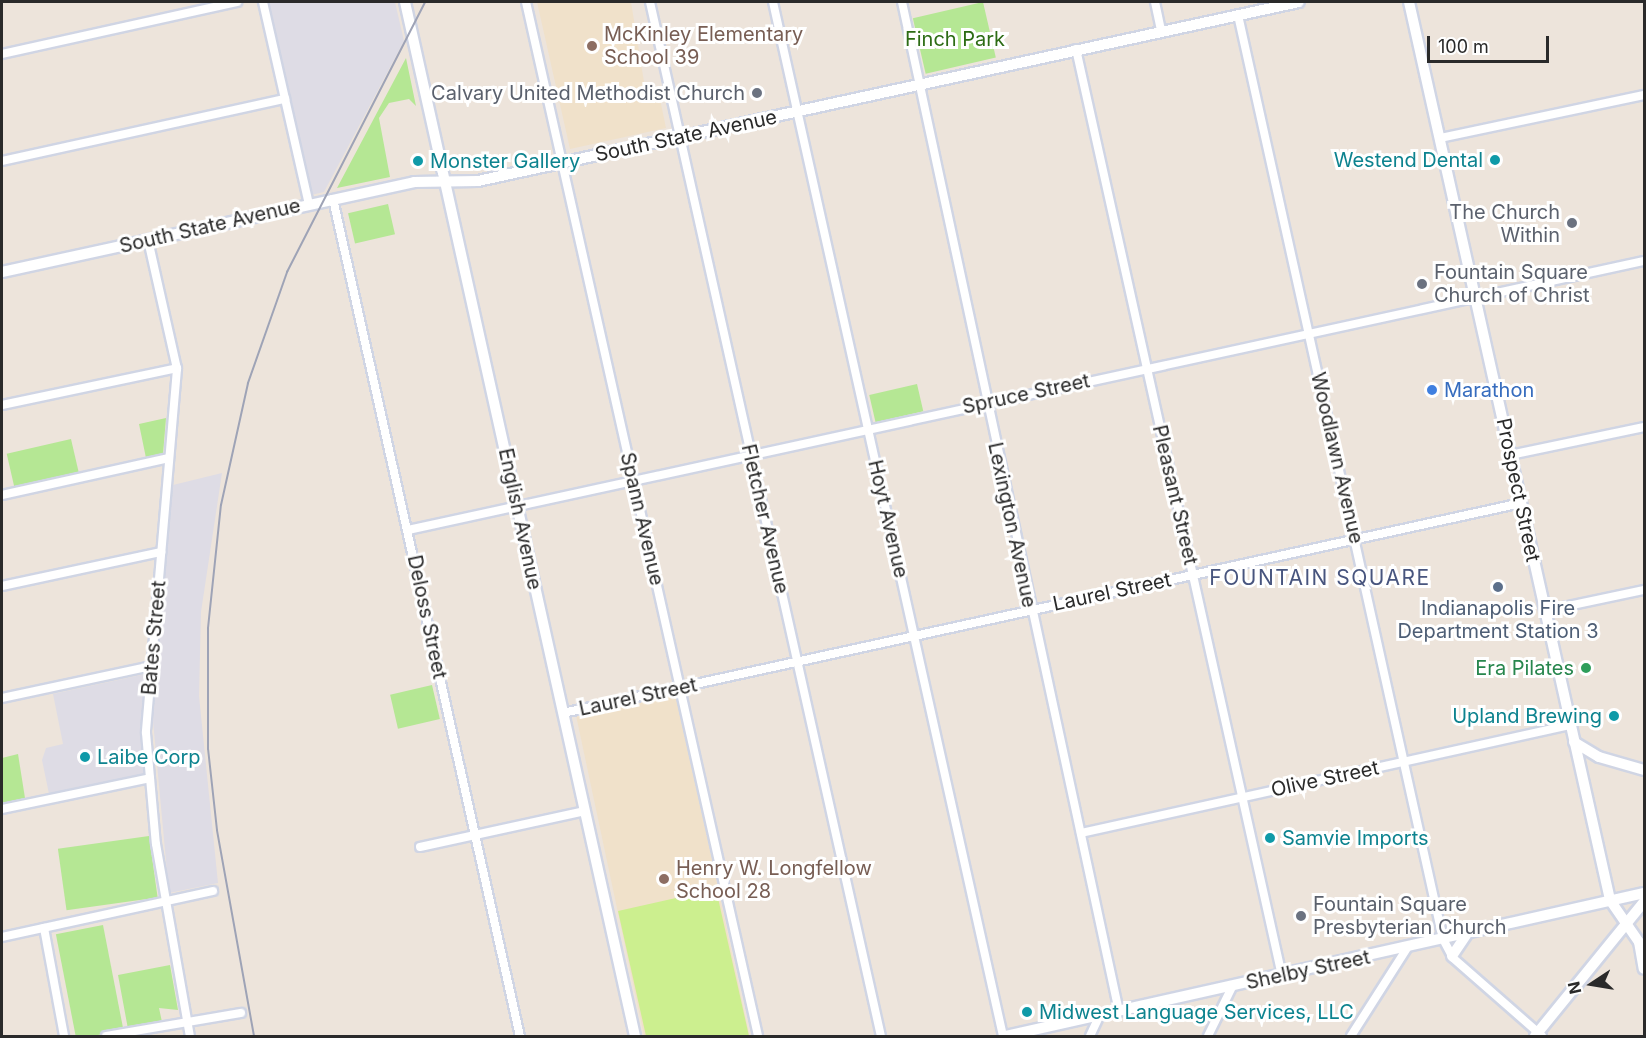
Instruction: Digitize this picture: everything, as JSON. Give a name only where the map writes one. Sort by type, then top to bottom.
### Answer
[{"type":"main road","name":"English Avenue","points":[[405,2],[635,1036]]},
{"type":"main road","name":"South State Avenue","points":[[2,272],[414,182],[469,183],[1161,30],[1299,2]]},
{"type":"main road","name":"Prospect Street","points":[[1410,2],[1610,900],[1640,946],[1644,969]]},
{"type":"main road","points":[[1574,742],[1602,758],[1643,767]]},
{"type":"main road","name":"Shelby Street","points":[[1005,1036],[1099,1017],[1644,893]]},
{"type":"main road","points":[[1539,1034],[1644,902]]},
{"type":"main road","points":[[1452,956],[1469,933]]},
{"type":"street","points":[[2,54],[237,2]]},
{"type":"street","points":[[263,2],[309,204]]},
{"type":"street","name":"Spann Avenue","points":[[526,2],[758,1036]]},
{"type":"street","name":"Fletcher Avenue","points":[[650,2],[881,1036]]},
{"type":"street","name":"Hoyt Avenue","points":[[773,2],[1005,1036]]},
{"type":"street","name":"Lexington Avenue","points":[[902,2],[986,404],[1119,1012]]},
{"type":"street","points":[[1155,2],[1161,30]]},
{"type":"street","name":"Woodlawn Avenue","points":[[1238,15],[1443,939],[1452,956],[1539,1034]]},
{"type":"street","name":"Pleasant Street","points":[[1076,49],[1282,976]]},
{"type":"street","points":[[1440,138],[1644,95]]},
{"type":"street","points":[[2,161],[285,99]]},
{"type":"street","name":"Deloss Street","points":[[333,199],[520,1036]]},
{"type":"street","name":"Bates Street","points":[[148,240],[177,368],[146,726],[150,778],[166,902],[190,1036]]},
{"type":"street","name":"Spruce Street","points":[[408,530],[1147,367],[1644,261]]},
{"type":"street","points":[[2,405],[177,368]]},
{"type":"street","points":[[1510,455],[1644,427]]},
{"type":"street","points":[[2,495],[169,458]]},
{"type":"street","name":"Laurel Street","points":[[563,713],[1521,503]]},
{"type":"street","points":[[2,586],[161,552]]},
{"type":"street","points":[[1544,611],[1644,590]]},
{"type":"street","points":[[2,698],[151,666]]},
{"type":"street","name":"Olive Street","points":[[1081,832],[1570,725]]},
{"type":"street","points":[[2,809],[150,778]]},
{"type":"street","points":[[420,847],[585,811]]},
{"type":"street","points":[[2,937],[213,891]]},
{"type":"street","points":[[44,928],[64,1036]]},
{"type":"street","points":[[1351,1036],[1407,948]]},
{"type":"street","points":[[1208,1036],[1232,987]]},
{"type":"street","points":[[106,1036],[241,1013]]},
{"type":"street","points":[[1090,1036],[1099,1017]]},
{"type":"shaded area","points":[[267,2],[395,2],[404,41],[324,192],[311,195]]},
{"type":"shaded area","name":"McKinley Elementary School 39","points":[[537,2],[631,2],[644,82],[660,99],[666,128],[570,149]]},
{"type":"shaded area","points":[[222,473],[201,612],[199,696],[218,883],[169,893],[153,721],[173,485]]},
{"type":"shaded area","points":[[146,674],[144,775],[49,794],[42,760],[46,748],[63,744],[53,694]]},
{"type":"shaded area","name":"Henry W. Longfellow School 28","points":[[677,695],[749,1036],[644,1036],[576,716]]},
{"type":"green space","name":"Finch Park","points":[[983,2],[996,58],[926,74],[913,18]]},
{"type":"green space","points":[[406,58],[416,106],[409,99],[389,103],[379,118],[390,177],[337,188]]},
{"type":"green space","points":[[388,204],[395,234],[355,243],[348,213]]},
{"type":"green space","points":[[917,384],[923,411],[876,422],[869,395]]},
{"type":"green space","points":[[166,418],[163,454],[146,458],[139,424]]},
{"type":"green space","points":[[71,439],[79,473],[15,488],[7,454]]},
{"type":"green space","points":[[432,685],[440,719],[398,729],[390,695]]},
{"type":"green space","points":[[18,754],[25,798],[2,803],[2,758]]},
{"type":"green space","points":[[149,836],[158,897],[67,910],[58,849]]},
{"type":"green space","points":[[716,889],[749,1036],[646,1036],[618,911]]},
{"type":"green space","points":[[103,925],[123,1030],[93,1036],[76,1036],[56,934]]},
{"type":"green space","points":[[170,965],[178,1010],[159,1008],[162,1022],[128,1029],[118,975]]},
{"type":"railway","points":[[254,1036],[217,830],[208,749],[208,628],[221,505],[248,383],[287,272],[425,2]]},
{"type":"place","name":"McKinley Elementary School 39","points":[[592,46]]},
{"type":"place","name":"Calvary United Methodist Church","points":[[757,93]]},
{"type":"place","name":"Westend Dental","points":[[1495,160]]},
{"type":"place","name":"Monster Gallery","points":[[418,161]]},
{"type":"place","name":"The Church Within","points":[[1572,223]]},
{"type":"place","name":"Fountain Square Church of Christ","points":[[1422,284]]},
{"type":"place","name":"Marathon","points":[[1432,390]]},
{"type":"place","name":"Indianapolis Fire Department Station 3","points":[[1498,587]]},
{"type":"place","name":"Era Pilates","points":[[1586,668]]},
{"type":"place","name":"Upland Brewing","points":[[1614,716]]},
{"type":"place","name":"Laibe Corp","points":[[85,757]]},
{"type":"place","name":"Samvie Imports","points":[[1270,838]]},
{"type":"place","name":"Henry W. Longfellow School 28","points":[[664,879]]},
{"type":"place","name":"Fountain Square Presbyterian Church","points":[[1301,916]]},
{"type":"place","name":"Midwest Language Services, LLC","points":[[1027,1012]]},
{"type":"district","name":"FOUNTAIN SQUARE","points":[[1320,578]]}]
